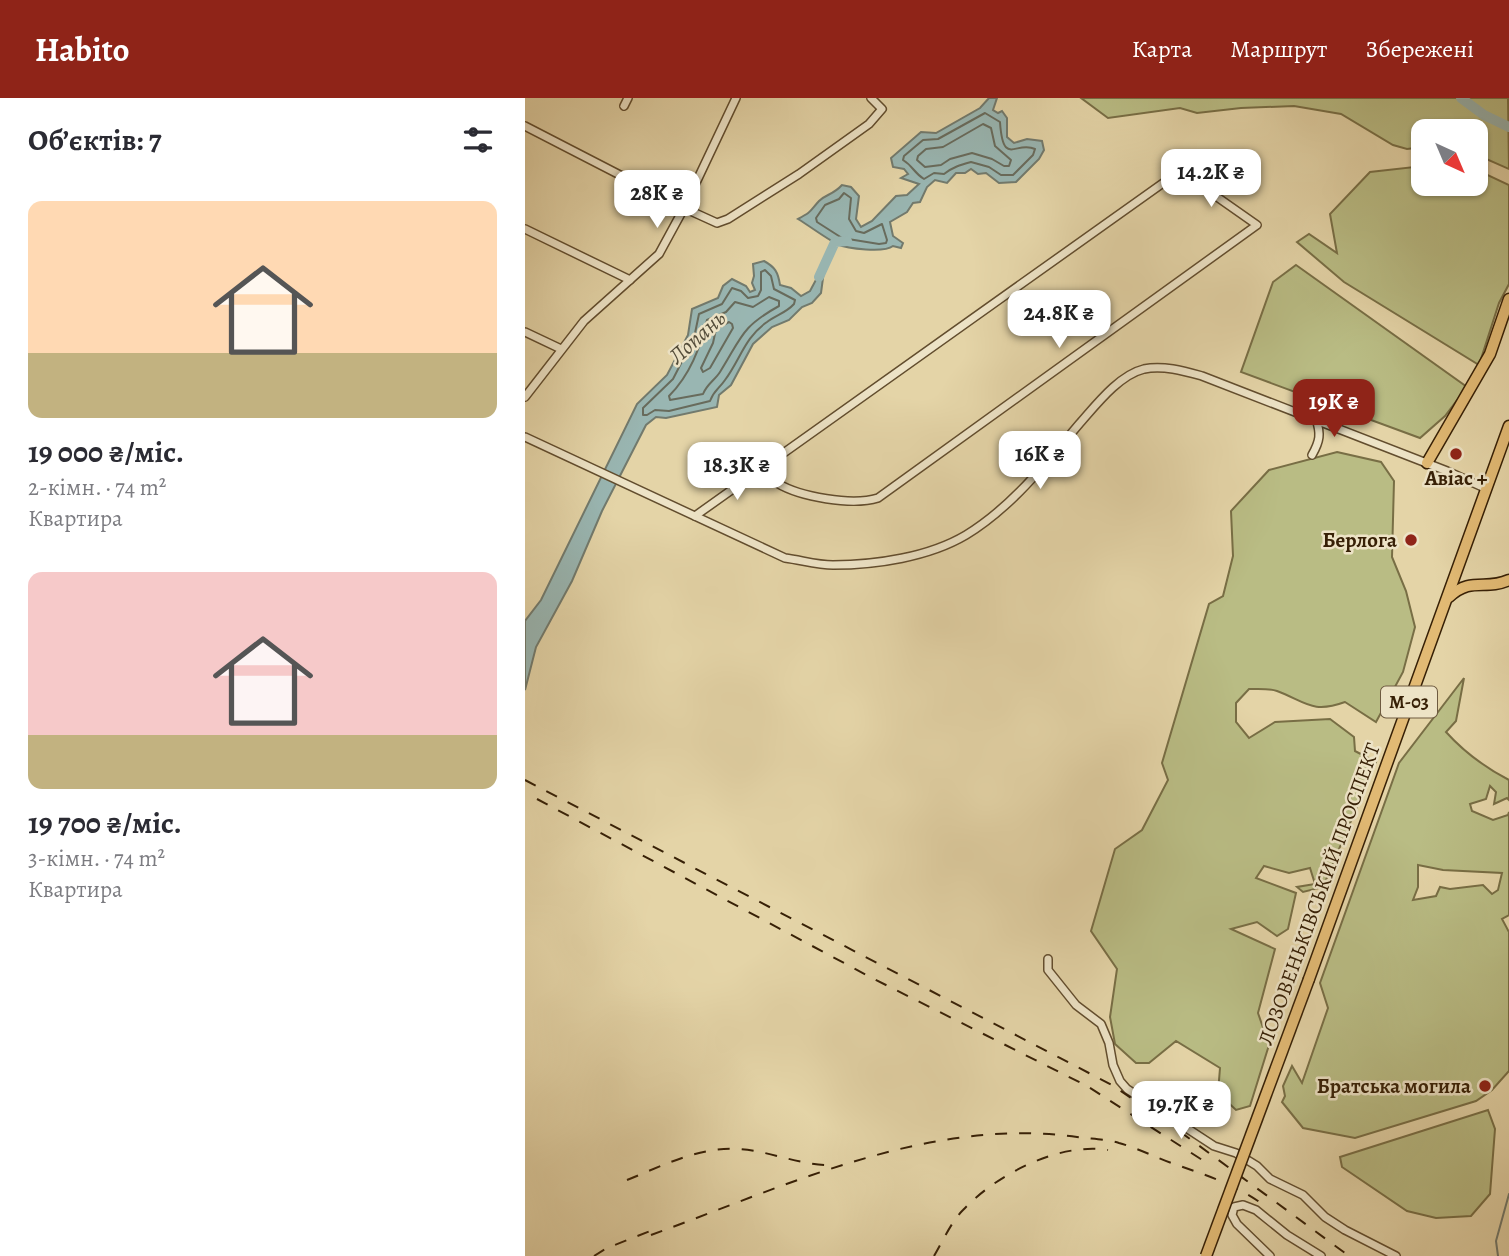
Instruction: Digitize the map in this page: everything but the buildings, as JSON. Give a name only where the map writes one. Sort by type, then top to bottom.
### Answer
[{"type":"highway","points":[[1427,463],[1490,354],[1509,299]]},
{"type":"highway","name":"ЛОЗОВЕНЬКІВСЬКИЙ ПРОСПЕКТ","points":[[1206,1256],[1509,426]]},
{"type":"highway","points":[[1446,600],[1460,587],[1498,584],[1509,580]]},
{"type":"street","points":[[525,397],[584,321],[659,254],[735,100],[725,98]]},
{"type":"street","points":[[525,126],[717,223],[728,219],[799,174],[869,124],[882,109],[871,98]]},
{"type":"street","points":[[695,516],[764,466],[1180,171],[1257,225],[878,498],[867,501],[830,500],[777,483],[764,466]]},
{"type":"street","points":[[525,229],[630,280]]},
{"type":"street","points":[[525,332],[561,349]]},
{"type":"street","points":[[525,437],[785,558],[831,565],[879,561],[944,547],[968,534],[1032,479],[1111,388],[1143,369],[1171,368],[1202,376],[1487,489]]},
{"type":"street","points":[[1312,455],[1319,442],[1320,431],[1316,419]]},
{"type":"street","points":[[1048,959],[1048,970],[1076,1005],[1101,1024],[1109,1043],[1113,1065],[1127,1089],[1214,1146],[1235,1153],[1257,1166],[1270,1179],[1303,1195],[1325,1217],[1345,1230],[1397,1256]]},
{"type":"street","points":[[1270,1256],[1237,1224],[1232,1210],[1234,1207],[1243,1205],[1256,1210],[1287,1235],[1321,1256]]},
{"type":"green space","points":[[1081,98],[1508,98],[1509,169],[1488,160],[1488,119],[1411,119],[1411,148],[1407,149],[1393,145],[1341,114],[1294,106],[1197,113],[1180,108],[1108,118]]},
{"type":"green space","points":[[1411,167],[1411,196],[1488,196],[1488,175],[1509,185],[1509,284],[1499,303],[1479,365],[1344,282],[1297,242],[1309,234],[1337,253],[1330,214],[1370,172]]},
{"type":"green space","points":[[1296,265],[1467,387],[1445,416],[1420,438],[1241,372],[1273,282]]},
{"type":"green space","points":[[1337,452],[1381,462],[1394,481],[1392,557],[1406,591],[1415,627],[1403,672],[1376,722],[1345,702],[1317,707],[1270,689],[1249,689],[1236,703],[1236,722],[1249,738],[1275,722],[1330,719],[1354,737],[1355,751],[1376,762],[1323,887],[1303,892],[1297,887],[1315,884],[1310,868],[1289,873],[1264,866],[1256,878],[1296,893],[1288,929],[1277,936],[1257,922],[1231,929],[1275,949],[1258,1013],[1269,1045],[1250,1106],[1236,1110],[1218,1093],[1220,1068],[1176,1041],[1149,1063],[1136,1063],[1115,1044],[1110,1017],[1117,969],[1091,931],[1115,849],[1142,830],[1168,780],[1162,763],[1209,604],[1223,596],[1233,556],[1231,511],[1269,470]]},
{"type":"green space","points":[[1464,678],[1456,721],[1446,732],[1475,759],[1509,780],[1509,800],[1507,798],[1494,804],[1496,792],[1490,786],[1486,799],[1470,804],[1472,811],[1493,820],[1508,815],[1509,812],[1509,915],[1502,919],[1509,932],[1509,1071],[1492,1090],[1476,1101],[1355,1138],[1303,1128],[1282,1102],[1285,1096],[1283,1086],[1292,1066],[1302,1083],[1328,1008],[1320,983],[1399,763]],"holes":[[[1418,865],[1443,870],[1502,873],[1498,890],[1492,894],[1483,885],[1450,889],[1440,887],[1436,896],[1413,900],[1418,887]]]},
{"type":"green space","points":[[1488,1110],[1495,1129],[1490,1194],[1471,1216],[1436,1218],[1407,1211],[1342,1167],[1340,1157]]},
{"type":"water","points":[[989,98],[997,98],[993,110],[998,113],[1002,111],[1007,118],[1007,137],[1014,143],[1027,139],[1042,141],[1044,150],[1039,159],[1016,182],[999,183],[986,173],[978,174],[971,169],[965,173],[956,173],[947,183],[935,180],[927,187],[920,202],[913,203],[907,212],[890,222],[893,236],[903,243],[901,248],[893,246],[866,250],[842,246],[798,219],[842,185],[851,187],[859,196],[856,219],[861,227],[872,221],[896,196],[907,195],[919,184],[901,178],[908,174],[904,169],[893,167],[891,158],[921,132],[936,133],[980,108]]},
{"type":"water","points":[[764,261],[775,270],[780,285],[791,288],[801,296],[810,291],[825,263],[821,293],[812,303],[802,307],[789,320],[772,327],[753,344],[731,385],[719,395],[717,407],[666,418],[656,417],[646,425],[602,511],[572,581],[536,647],[525,690],[525,621],[541,600],[637,404],[667,375],[688,335],[692,309],[718,298],[723,286],[732,279],[746,286],[750,292],[755,290],[752,283],[753,264]]},
{"type":"waterway","name":"Лопань","points":[[1461,98],[1484,115],[1509,127]]},
{"type":"waterway","name":"Лопань","points":[[819,277],[835,242],[847,241]]},
{"type":"waterway","points":[[1498,1256],[1496,1241],[1509,1194]]},
{"type":"railway","points":[[525,780],[1112,1085],[1349,1256]]},
{"type":"railway","points":[[537,799],[874,979],[1087,1086],[1207,1163]]},
{"type":"railway","points":[[651,1235],[860,1160],[914,1146],[968,1137],[1022,1133],[1103,1140],[1133,1147],[1221,1181],[1265,1206]]},
{"type":"railway","points":[[627,1180],[680,1158],[722,1149],[748,1150],[808,1163],[833,1165]]},
{"type":"railway","points":[[934,1256],[963,1210],[1010,1174],[1049,1156],[1069,1151],[1108,1150]]},
{"type":"railway","points":[[594,1256],[607,1248],[658,1228]]},
{"type":"place","name":"Авiас +","points":[[1456,454]]},
{"type":"place","name":"Берлога","points":[[1411,540]]},
{"type":"place","name":"Братська могила","points":[[1485,1086]]}]
